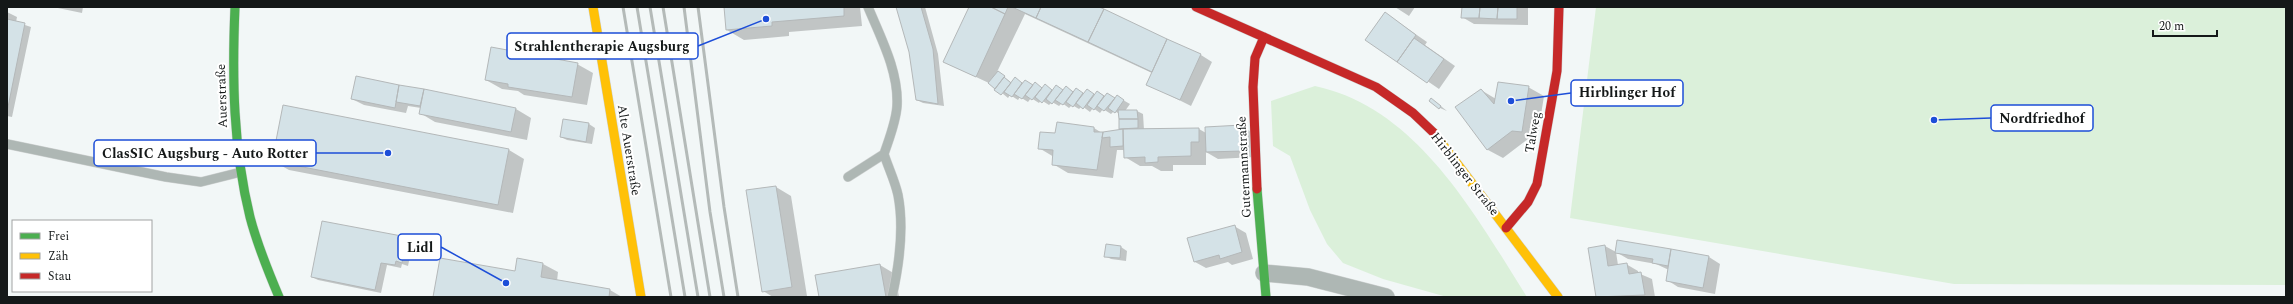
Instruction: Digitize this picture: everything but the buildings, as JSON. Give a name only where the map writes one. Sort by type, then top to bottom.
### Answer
[{"type":"street","name":"Auerstraße","points":[[235,7],[233,84],[235,127],[241,172],[250,217],[279,297]]},
{"type":"street","name":"Alte Auerstraße","points":[[593,7],[641,297]]},
{"type":"street","name":"Hirblinger Straße","points":[[1196,7],[1376,87],[1413,113],[1440,138],[1558,297]]},
{"type":"street","name":"Talweg","points":[[1506,228],[1528,202],[1537,184],[1557,71],[1559,7]]},
{"type":"street","name":"Gutermannstraße","points":[[1264,38],[1255,58],[1253,87],[1258,211],[1266,297]]},
{"type":"street","points":[[1264,273],[1308,277],[1386,297]]},
{"type":"lane","points":[[868,7],[890,62],[896,85],[897,106],[884,154],[898,195],[900,239],[897,276],[892,297]]},
{"type":"lane","points":[[7,144],[166,177],[201,182],[241,172]]},
{"type":"lane","points":[[848,177],[884,154]]},
{"type":"green space","points":[[1596,7],[2286,7],[2286,285],[1954,284],[1570,218]]},
{"type":"green space","points":[[1315,86],[1352,98],[1384,117],[1414,141],[1440,169],[1464,200],[1527,297],[1447,297],[1383,279],[1343,263],[1327,244],[1310,210],[1290,156],[1273,146],[1271,101]]},
{"type":"railway","points":[[623,7],[671,297]]},
{"type":"railway","points":[[637,7],[685,297]]},
{"type":"railway","points":[[650,7],[698,297]]},
{"type":"railway","points":[[663,7],[710,297]]},
{"type":"railway","points":[[684,7],[710,212],[724,297]]},
{"type":"railway","points":[[698,7],[724,207],[738,297]]},
{"type":"traffic: fast","points":[[235,7],[234,86],[240,165],[250,217],[263,257],[279,297]]},
{"type":"traffic: fast","points":[[1257,189],[1266,297]]},
{"type":"traffic: slow","points":[[593,7],[641,297]]},
{"type":"traffic: slow","points":[[1434,133],[1558,297]]},
{"type":"traffic: jam","points":[[1196,7],[1376,87],[1413,113],[1434,133]]},
{"type":"traffic: jam","points":[[1506,228],[1528,202],[1537,184],[1557,71],[1559,7]]},
{"type":"traffic: jam","points":[[1257,189],[1253,87],[1255,58],[1264,37]]},
{"type":"place","name":"Strahlentherapie Augsburg","points":[[766,19]]},
{"type":"place","name":"Hirblinger Hof","points":[[1511,101]]},
{"type":"place","name":"Nordfriedhof","points":[[1934,120]]},
{"type":"place","name":"ClasSIC Augsburg - Auto Rotter","points":[[388,153]]},
{"type":"place","name":"Lidl","points":[[506,283]]}]
